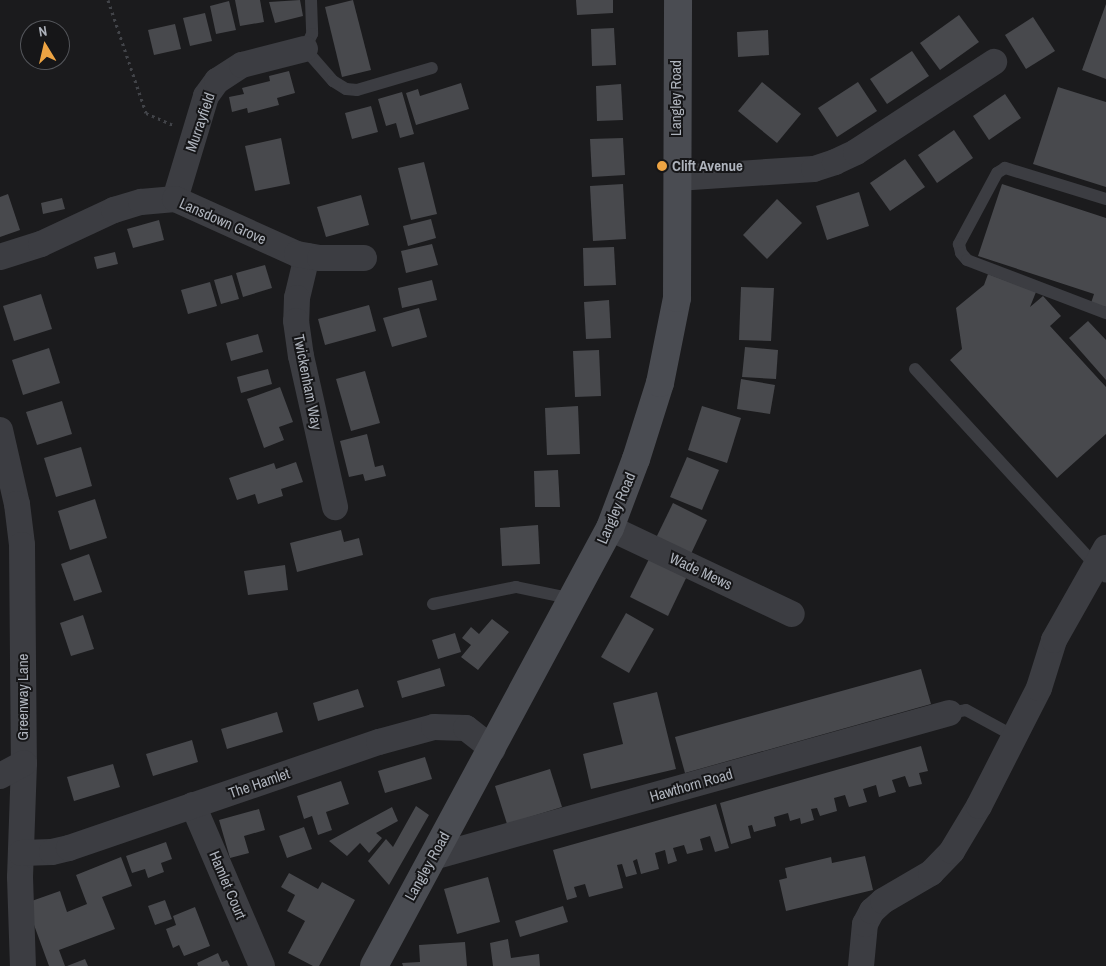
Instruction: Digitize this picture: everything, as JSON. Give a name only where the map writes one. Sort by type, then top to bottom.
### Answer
[{"type":"main road","name":"Langley Road","points":[[374,966],[573,600],[610,528],[660,383],[677,298],[678,0]]},
{"type":"street","name":"Murrayfield","points":[[175,199],[206,96],[224,74],[242,65],[305,49]]},
{"type":"street","points":[[676,178],[814,169],[835,162],[856,152],[994,62]]},
{"type":"street","name":"Lansdown Grove","points":[[0,257],[41,244],[114,210],[141,202],[175,199],[286,250],[307,256],[364,258]]},
{"type":"street","name":"Twickenham Way","points":[[307,256],[297,298],[296,321],[301,356],[335,507]]},
{"type":"street","name":"Greenway Lane","points":[[0,430],[17,504],[11,550],[24,763],[21,853],[23,966]]},
{"type":"street","name":"Wade Mews","points":[[610,528],[792,614]]},
{"type":"street","points":[[861,966],[865,924],[872,911],[883,901],[931,873],[952,851],[1039,688],[1054,640],[1103,564]]},
{"type":"street","name":"Hawthorn Road","points":[[433,857],[949,714]]},
{"type":"street","name":"The Hamlet","points":[[21,853],[52,852],[69,848],[379,742],[434,727],[466,728],[493,748]]},
{"type":"street","points":[[0,776],[24,763]]},
{"type":"street","name":"Hamlet Court","points":[[193,805],[262,966]]},
{"type":"lane","points":[[311,0],[312,34],[305,49],[333,81],[346,90],[357,90],[432,68]]},
{"type":"lane","points":[[1106,199],[1004,168],[997,173],[959,244],[960,253],[967,260],[1106,313]]},
{"type":"lane","points":[[916,369],[1103,564]]},
{"type":"lane","points":[[432,604],[516,588],[573,600]]},
{"type":"lane","points":[[949,714],[966,710],[1014,736]]},
{"type":"path","points":[[108,0],[146,114],[195,133]]},
{"type":"building","points":[[235,0],[260,0],[264,22],[240,26]]},
{"type":"building","points":[[300,0],[303,16],[275,23],[269,2]]},
{"type":"building","points":[[353,0],[371,70],[342,77],[325,7]]},
{"type":"building","points":[[576,0],[613,0],[613,13],[577,15]]},
{"type":"building","points":[[229,1],[236,30],[216,34],[210,6]]},
{"type":"building","points":[[1106,4],[1106,79],[1082,70]]},
{"type":"building","points":[[205,13],[212,41],[190,46],[183,18]]},
{"type":"building","points":[[959,15],[979,42],[940,70],[920,43]]},
{"type":"building","points":[[1033,17],[1055,51],[1026,69],[1005,35]]},
{"type":"building","points":[[175,24],[181,49],[154,55],[148,30]]},
{"type":"building","points":[[614,28],[616,65],[592,66],[591,29]]},
{"type":"building","points":[[768,30],[769,55],[738,57],[737,32]]},
{"type":"building","points":[[912,51],[929,76],[887,104],[870,79]]},
{"type":"building","points":[[289,71],[295,93],[277,98],[279,105],[248,113],[247,108],[232,112],[229,97],[244,94],[242,88],[270,81],[269,76]]},
{"type":"building","points":[[762,82],[801,114],[777,143],[738,111]]},
{"type":"building","points":[[858,82],[877,111],[837,137],[818,108]]},
{"type":"building","points":[[461,83],[469,109],[416,125],[406,93],[418,89],[420,96]]},
{"type":"building","points":[[621,84],[623,120],[597,121],[596,86]]},
{"type":"building","points":[[1058,87],[1106,102],[1106,187],[1033,164]]},
{"type":"building","points":[[402,92],[414,134],[400,138],[396,123],[386,126],[378,99]]},
{"type":"building","points":[[1005,94],[1021,118],[989,140],[973,116]]},
{"type":"building","points":[[371,106],[378,132],[352,139],[345,113]]},
{"type":"building","points":[[954,130],[973,158],[937,183],[918,155]]},
{"type":"building","points":[[281,138],[290,184],[255,191],[245,146]]},
{"type":"building","points":[[623,138],[625,175],[592,177],[590,139]]},
{"type":"building","points":[[905,159],[925,187],[890,211],[870,183]]},
{"type":"building","points":[[424,162],[437,214],[411,220],[398,168]]},
{"type":"building","points":[[623,184],[626,239],[593,241],[590,186]]},
{"type":"building","points":[[1002,184],[1106,218],[1106,307],[1091,303],[1094,294],[978,256]]},
{"type":"building","points":[[859,192],[869,226],[827,240],[816,206]]},
{"type":"building","points":[[8,194],[20,230],[0,237],[0,197]]},
{"type":"building","points":[[361,195],[369,225],[326,237],[317,207]]},
{"type":"building","points":[[62,198],[65,209],[43,214],[41,203]]},
{"type":"building","points":[[777,199],[802,223],[767,259],[743,235]]},
{"type":"building","points":[[431,219],[436,238],[408,246],[403,226]]},
{"type":"building","points":[[159,220],[164,240],[133,248],[127,229]]},
{"type":"building","points":[[432,244],[438,265],[406,273],[401,251]]},
{"type":"building","points":[[614,247],[616,285],[584,286],[583,248]]},
{"type":"building","points":[[115,252],[118,264],[97,269],[94,257]]},
{"type":"building","points":[[265,265],[272,288],[243,297],[236,273]]},
{"type":"building","points":[[988,274],[1036,292],[1030,307],[1043,296],[1061,316],[1050,326],[1106,387],[1106,434],[1057,478],[950,360],[962,349],[956,308],[984,285]]},
{"type":"building","points":[[232,275],[239,299],[221,304],[214,280]]},
{"type":"building","points":[[432,280],[437,300],[402,308],[398,288]]},
{"type":"building","points":[[210,282],[217,306],[188,314],[181,290]]},
{"type":"building","points":[[741,287],[774,288],[771,341],[739,340]]},
{"type":"building","points":[[41,294],[52,329],[14,341],[3,306]]},
{"type":"building","points":[[609,300],[611,338],[586,339],[584,302]]},
{"type":"building","points":[[369,305],[376,331],[325,345],[318,319]]},
{"type":"building","points":[[419,308],[427,337],[392,347],[383,318]]},
{"type":"building","points":[[1088,321],[1106,340],[1106,380],[1069,338]]},
{"type":"building","points":[[258,334],[263,352],[231,361],[226,343]]},
{"type":"building","points":[[745,347],[778,350],[776,379],[742,377]]},
{"type":"building","points":[[49,348],[60,383],[23,395],[12,360]]},
{"type":"building","points":[[599,350],[601,396],[575,397],[573,351]]},
{"type":"building","points":[[268,369],[272,384],[241,393],[237,377]]},
{"type":"building","points":[[365,371],[380,423],[351,431],[336,379]]},
{"type":"building","points":[[741,379],[775,385],[770,414],[737,409]]},
{"type":"building","points":[[280,387],[293,422],[279,427],[284,440],[264,448],[247,399]]},
{"type":"building","points":[[62,401],[72,434],[37,445],[26,412]]},
{"type":"building","points":[[578,406],[580,454],[547,455],[545,408]]},
{"type":"building","points":[[702,406],[741,418],[727,463],[688,450]]},
{"type":"building","points":[[367,434],[375,467],[383,465],[386,476],[365,481],[363,474],[349,477],[340,441]]},
{"type":"building","points":[[81,447],[92,486],[56,497],[44,458]]},
{"type":"building","points":[[687,457],[719,470],[702,510],[670,497]]},
{"type":"building","points":[[296,462],[303,482],[281,489],[283,496],[258,504],[255,494],[237,500],[229,478],[274,463],[276,469]]},
{"type":"building","points":[[558,470],[560,507],[535,507],[534,471]]},
{"type":"building","points":[[95,499],[107,538],[70,550],[58,511]]},
{"type":"building","points":[[673,503],[707,520],[689,558],[654,542]]},
{"type":"building","points":[[538,525],[540,564],[502,566],[500,528]]},
{"type":"building","points":[[341,530],[344,542],[359,538],[363,555],[297,572],[290,543]]},
{"type":"building","points":[[89,554],[102,592],[74,601],[61,564]]},
{"type":"building","points":[[651,555],[688,574],[668,616],[630,597]]},
{"type":"building","points":[[285,565],[288,590],[248,595],[244,571]]},
{"type":"building","points":[[626,613],[654,629],[629,673],[601,657]]},
{"type":"building","points":[[83,615],[94,649],[71,656],[60,623]]},
{"type":"building","points":[[492,619],[509,632],[478,670],[461,657],[471,645],[462,638],[471,627],[479,634]]},
{"type":"building","points":[[455,633],[461,652],[438,659],[432,640]]},
{"type":"building","points":[[440,668],[445,686],[402,698],[397,681]]},
{"type":"building","points":[[921,669],[931,704],[685,773],[675,737]]},
{"type":"building","points":[[358,689],[364,707],[318,721],[313,703]]},
{"type":"building","points":[[657,692],[676,769],[591,789],[583,754],[623,744],[613,703]]},
{"type":"building","points":[[277,712],[283,732],[227,749],[221,729]]},
{"type":"building","points":[[192,740],[198,762],[153,776],[146,754]]},
{"type":"building","points":[[921,746],[928,771],[919,773],[922,784],[909,787],[905,776],[892,780],[896,792],[879,797],[876,785],[863,789],[867,802],[849,807],[845,795],[834,798],[837,811],[820,816],[817,808],[811,809],[814,820],[801,824],[800,818],[790,821],[788,813],[774,817],[776,826],[754,832],[752,825],[748,826],[751,838],[731,844],[720,803]]},
{"type":"building","points":[[425,757],[432,779],[385,793],[378,771]]},
{"type":"building","points":[[113,764],[120,787],[74,801],[67,777]]},
{"type":"building","points":[[550,769],[562,807],[507,824],[495,786]]},
{"type":"building","points":[[341,781],[349,804],[326,812],[332,830],[318,835],[312,816],[304,819],[297,796]]},
{"type":"building","points":[[716,804],[729,848],[715,852],[710,836],[700,839],[703,850],[687,854],[684,845],[673,848],[677,861],[668,864],[665,850],[655,853],[659,869],[641,874],[637,859],[633,861],[637,874],[626,877],[622,864],[617,865],[623,888],[589,897],[585,884],[574,887],[577,897],[567,900],[553,850]]},
{"type":"building","points":[[416,806],[429,815],[389,885],[368,861],[386,839],[393,847]]},
{"type":"building","points":[[392,807],[398,821],[376,833],[382,838],[369,853],[360,843],[347,856],[329,841]]},
{"type":"building","points":[[259,809],[265,830],[244,836],[249,853],[230,858],[219,820]]},
{"type":"building","points":[[304,827],[312,849],[287,858],[279,836]]},
{"type":"building","points":[[166,842],[172,859],[161,863],[164,872],[148,878],[145,869],[132,873],[126,856]]},
{"type":"building","points":[[865,856],[873,890],[786,911],[779,880],[787,878],[785,868],[831,857],[832,863]]},
{"type":"building","points":[[121,857],[132,886],[102,897],[115,929],[59,950],[65,966],[49,966],[26,903],[60,891],[67,912],[87,904],[76,875]]},
{"type":"building","points":[[289,873],[318,889],[322,882],[355,900],[319,966],[313,966],[288,953],[305,921],[287,911],[295,895],[281,887]]},
{"type":"building","points":[[488,877],[500,922],[457,934],[444,889]]},
{"type":"building","points":[[165,900],[172,919],[155,925],[148,906]]},
{"type":"building","points":[[563,906],[568,922],[520,937],[515,921]]},
{"type":"building","points":[[195,907],[210,946],[184,956],[179,945],[173,948],[166,929],[176,925],[173,916]]},
{"type":"building","points":[[508,939],[511,958],[539,954],[540,966],[493,966],[490,943]]},
{"type":"building","points":[[465,942],[467,966],[403,966],[402,963],[420,962],[419,945]]},
{"type":"building","points":[[218,953],[222,962],[227,960],[230,966],[198,966],[197,963]]},
{"type":"building","points":[[85,959],[88,966],[67,966]]},
{"type":"place","name":"Clift Avenue","points":[[662,166]]}]
